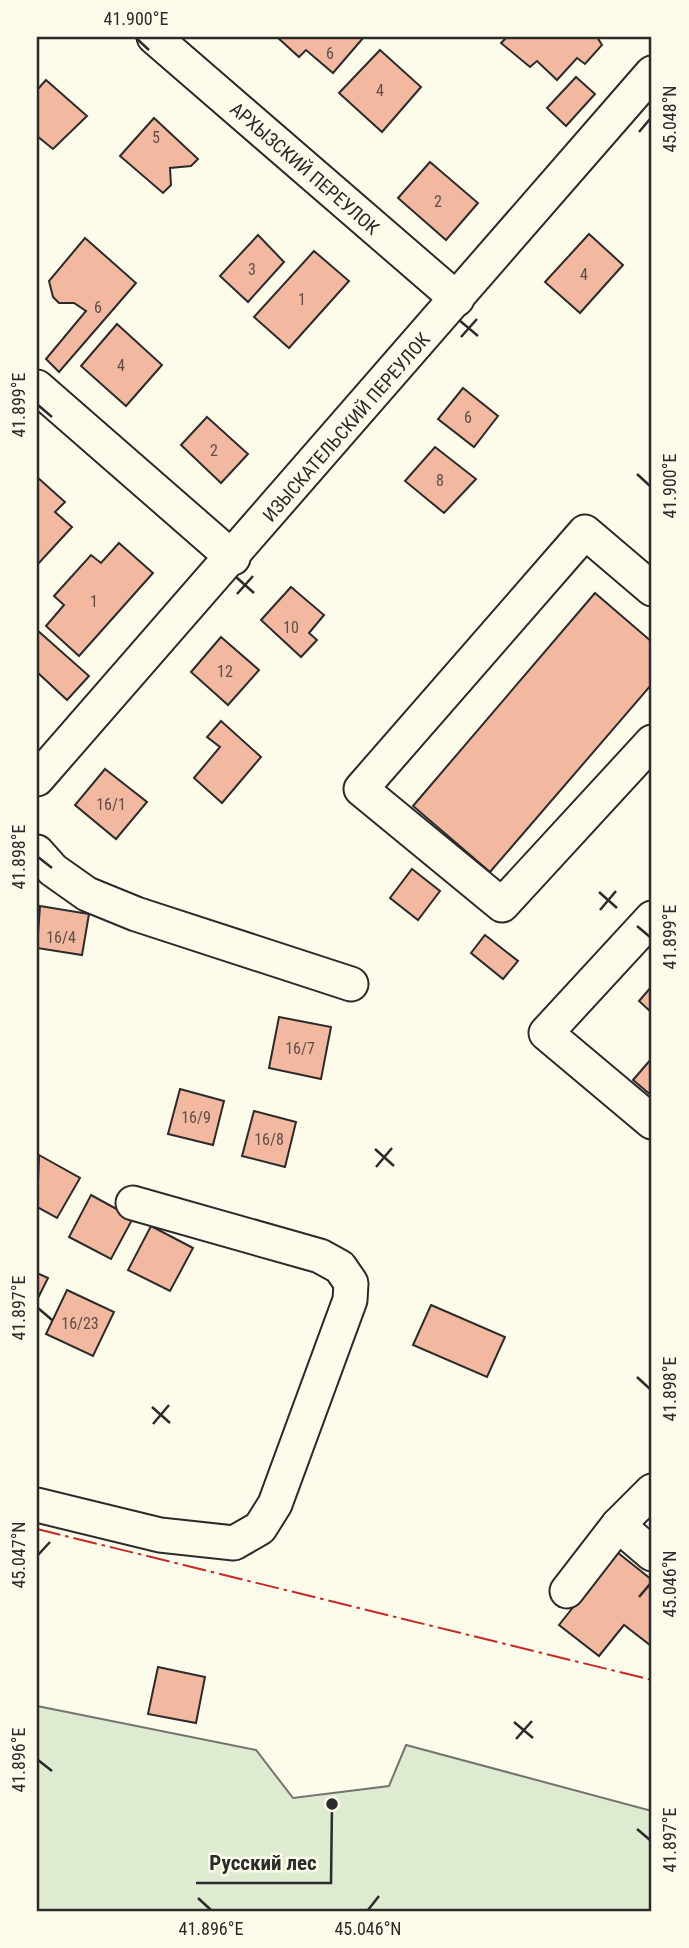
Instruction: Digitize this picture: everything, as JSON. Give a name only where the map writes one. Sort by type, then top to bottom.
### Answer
[{"type":"street","name":"АРХЫЗСКИЙ ПЕРЕУЛОК","points":[[153,37],[457,299]]},
{"type":"street","name":"ИЗЫСКАТЕЛЬСКИЙ ПЕРЕУЛОК","points":[[37,779],[233,558],[652,73]]},
{"type":"street","points":[[37,387],[233,558]]},
{"type":"street","points":[[652,589],[585,532],[361,789],[502,905],[652,742]]},
{"type":"street","points":[[37,852],[53,870],[87,894],[135,914],[351,984]]},
{"type":"street","points":[[652,918],[546,1033],[652,1122]]},
{"type":"street","points":[[37,1505],[160,1535],[221,1542],[234,1543],[260,1528],[275,1504],[350,1300],[351,1283],[340,1267],[320,1256],[133,1203]]},
{"type":"street","points":[[567,1591],[618,1525],[652,1491]]},
{"type":"street","points":[[618,1525],[652,1554]]},
{"type":"green space","points":[[37,1706],[256,1750],[293,1798],[389,1786],[406,1745],[652,1811],[652,1911],[37,1911]]},
{"type":"building","points":[[277,37],[364,37],[333,73],[306,50],[299,57]]},
{"type":"building","points":[[507,37],[597,37],[602,45],[585,64],[577,58],[557,80],[537,61],[530,67],[501,43]]},
{"type":"building","points":[[380,50],[421,87],[382,132],[339,93]]},
{"type":"building","points":[[576,77],[595,94],[566,126],[547,108]]},
{"type":"building","points":[[46,80],[87,116],[53,149],[37,136],[37,90]]},
{"type":"building","points":[[154,118],[198,159],[191,166],[170,168],[171,185],[163,193],[120,156]]},
{"type":"building","points":[[430,162],[478,203],[446,240],[398,198]]},
{"type":"building","points":[[589,234],[623,265],[580,313],[545,282]]},
{"type":"building","points":[[258,235],[284,262],[248,302],[220,276]]},
{"type":"building","points":[[85,238],[136,283],[59,372],[46,359],[86,311],[74,303],[59,303],[53,297],[49,281]]},
{"type":"building","points":[[314,251],[349,281],[289,348],[254,317]]},
{"type":"building","points":[[117,324],[162,365],[126,406],[81,366]]},
{"type":"building","points":[[463,388],[498,416],[474,447],[438,419]]},
{"type":"building","points":[[207,417],[248,454],[221,483],[181,445]]},
{"type":"building","points":[[435,447],[476,479],[444,513],[405,481]]},
{"type":"building","points":[[37,477],[65,502],[55,512],[72,527],[38,564]]},
{"type":"building","points":[[119,543],[153,573],[79,656],[46,626],[64,605],[54,596],[91,555],[101,563]]},
{"type":"building","points":[[291,587],[324,615],[309,633],[317,640],[301,657],[261,620]]},
{"type":"building","points":[[595,593],[652,642],[652,684],[490,872],[413,806]]},
{"type":"building","points":[[37,630],[89,676],[67,700],[37,672]]},
{"type":"building","points":[[221,637],[259,670],[228,705],[191,672]]},
{"type":"building","points":[[221,721],[261,757],[222,803],[194,778],[220,747],[207,737]]},
{"type":"building","points":[[105,769],[147,802],[116,839],[75,805]]},
{"type":"building","points":[[412,869],[440,891],[418,920],[390,898]]},
{"type":"building","points":[[40,906],[89,914],[82,955],[37,948]]},
{"type":"building","points":[[485,935],[518,961],[503,979],[471,953]]},
{"type":"building","points":[[652,986],[652,1013],[639,1001]]},
{"type":"building","points":[[279,1017],[331,1027],[321,1079],[269,1068]]},
{"type":"building","points":[[652,1058],[652,1096],[633,1080]]},
{"type":"building","points":[[180,1089],[224,1101],[213,1145],[168,1134]]},
{"type":"building","points":[[254,1111],[296,1122],[285,1167],[242,1156]]},
{"type":"building","points":[[39,1155],[80,1178],[57,1218],[37,1207]]},
{"type":"building","points":[[91,1195],[133,1218],[111,1259],[69,1237]]},
{"type":"building","points":[[151,1226],[193,1248],[170,1291],[128,1270]]},
{"type":"building","points":[[37,1273],[48,1278],[37,1300]]},
{"type":"building","points":[[67,1290],[114,1312],[93,1356],[46,1334]]},
{"type":"building","points":[[431,1305],[505,1337],[487,1377],[413,1345]]},
{"type":"building","points":[[617,1552],[652,1580],[652,1642],[650,1645],[624,1625],[599,1656],[559,1625]]},
{"type":"building","points":[[158,1667],[205,1677],[196,1723],[148,1714]]},
{"type":"power","points":[[37,1529],[652,1680]]},
{"type":"place","name":"Русский лес","points":[[332,1804]]}]
